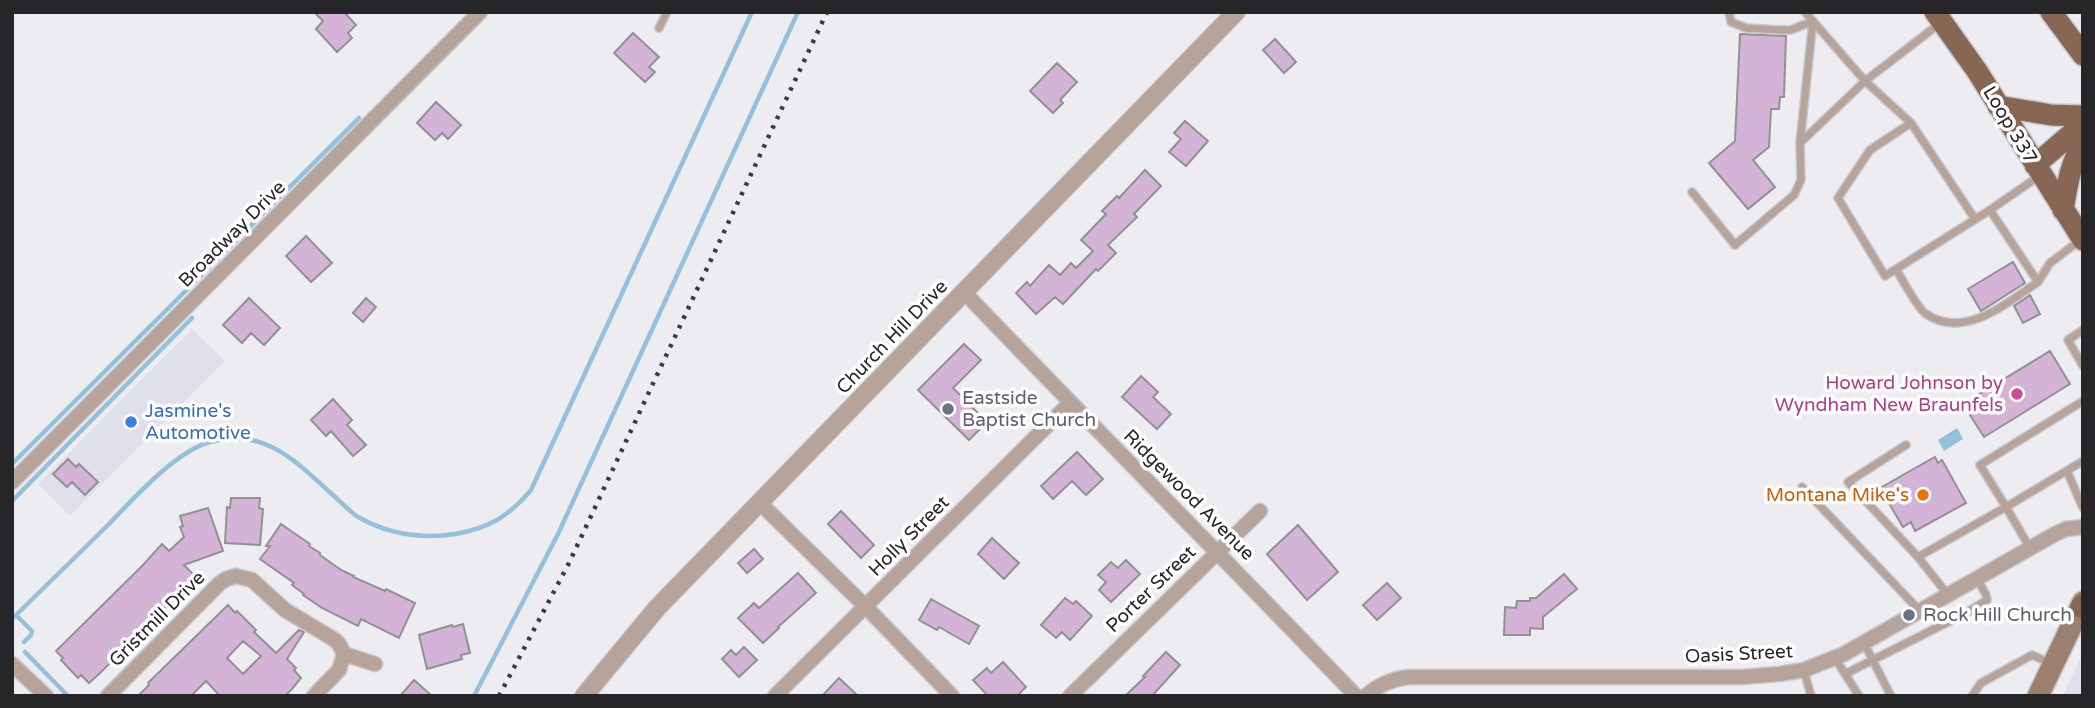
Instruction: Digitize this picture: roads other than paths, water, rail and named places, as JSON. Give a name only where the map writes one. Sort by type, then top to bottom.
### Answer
[{"type":"main road","points":[[2051,12],[2083,55]]},
{"type":"main road","name":"Loop 337","points":[[1938,17],[1978,71],[2038,170],[2077,227]]},
{"type":"main road","points":[[1998,106],[2051,115],[2083,116]]},
{"type":"main road","points":[[2038,170],[2083,124]]},
{"type":"main road","points":[[2077,227],[2071,169],[2083,144]]},
{"type":"main road","points":[[2038,696],[2082,605]]},
{"type":"street","name":"Broadway Drive","points":[[12,482],[480,12]]},
{"type":"street","name":"Church Hill Drive","points":[[584,696],[657,608],[1236,12]]},
{"type":"street","name":"Ridgewood Avenue","points":[[964,292],[1356,696]]},
{"type":"street","name":"Holly Street","points":[[775,696],[1070,403]]},
{"type":"street","points":[[760,503],[952,696]]},
{"type":"street","name":"Porter Street","points":[[1070,696],[1260,511]]},
{"type":"street","name":"Oasis Street","points":[[1366,696],[1380,685],[1409,677],[1742,677],[1804,670],[1864,643],[2066,529],[2083,527]]},
{"type":"street","name":"Gristmill Drive","points":[[108,696],[220,583],[236,576],[252,580],[285,610],[340,644],[344,654]]},
{"type":"street","points":[[314,696],[340,670],[344,654],[376,664]]},
{"type":"street","points":[[12,664],[46,696]]},
{"type":"lane","points":[[659,28],[667,12]]},
{"type":"lane","points":[[1729,12],[1731,22],[1746,28],[1791,30],[1813,21]]},
{"type":"lane","points":[[1805,12],[1865,81],[1912,123],[1975,219]]},
{"type":"lane","points":[[1800,143],[1938,17]]},
{"type":"lane","points":[[1692,192],[1735,246],[1794,195],[1801,180],[1800,143],[1813,21]]},
{"type":"lane","points":[[1912,123],[1870,150],[1838,198],[1885,276],[1990,210],[2038,170]]},
{"type":"lane","points":[[1990,210],[2038,282]]},
{"type":"lane","points":[[1896,270],[1924,313],[1942,321],[1970,322],[1990,314],[2038,282],[2077,227]]},
{"type":"lane","points":[[2083,330],[2068,341],[2083,366]]},
{"type":"lane","points":[[2030,548],[1980,465],[2083,401]]},
{"type":"lane","points":[[1906,444],[1848,482],[1918,557],[1948,595]]},
{"type":"lane","points":[[1918,557],[2083,461]]},
{"type":"lane","points":[[2067,471],[2083,508]]},
{"type":"lane","points":[[1802,487],[1920,611]]},
{"type":"lane","points":[[1845,674],[1987,600],[1977,578]]},
{"type":"lane","points":[[1864,643],[1891,696]]},
{"type":"lane","points":[[1972,696],[1981,683],[2032,655],[2053,664]]},
{"type":"lane","points":[[1835,658],[1859,696]]},
{"type":"lane","points":[[1804,670],[1811,696]]},
{"type":"water","points":[[1957,428],[1963,439],[1944,451],[1938,440]]},
{"type":"waterway","points":[[13,618],[169,465],[210,442],[248,439],[279,451],[358,517],[393,531],[430,536],[455,534],[479,528],[507,514],[531,490],[752,12]]},
{"type":"waterway","points":[[474,696],[558,534],[798,12]]},
{"type":"waterway","points":[[12,464],[359,118]]},
{"type":"waterway","points":[[12,501],[192,318]]},
{"type":"waterway","points":[[16,615],[32,631],[24,642]]},
{"type":"waterway","points":[[25,652],[68,696]]},
{"type":"railway","points":[[499,696],[569,563],[827,12]]},
{"type":"place","name":"Howard Johnson by Wyndham New Braunfels","points":[[2017,394]]},
{"type":"place","name":"Eastside Baptist Church","points":[[948,409]]},
{"type":"place","name":"Jasmine's Automotive","points":[[131,422]]},
{"type":"place","name":"Montana Mike's","points":[[1923,495]]},
{"type":"place","name":"Rock Hill Church","points":[[1909,615]]}]
